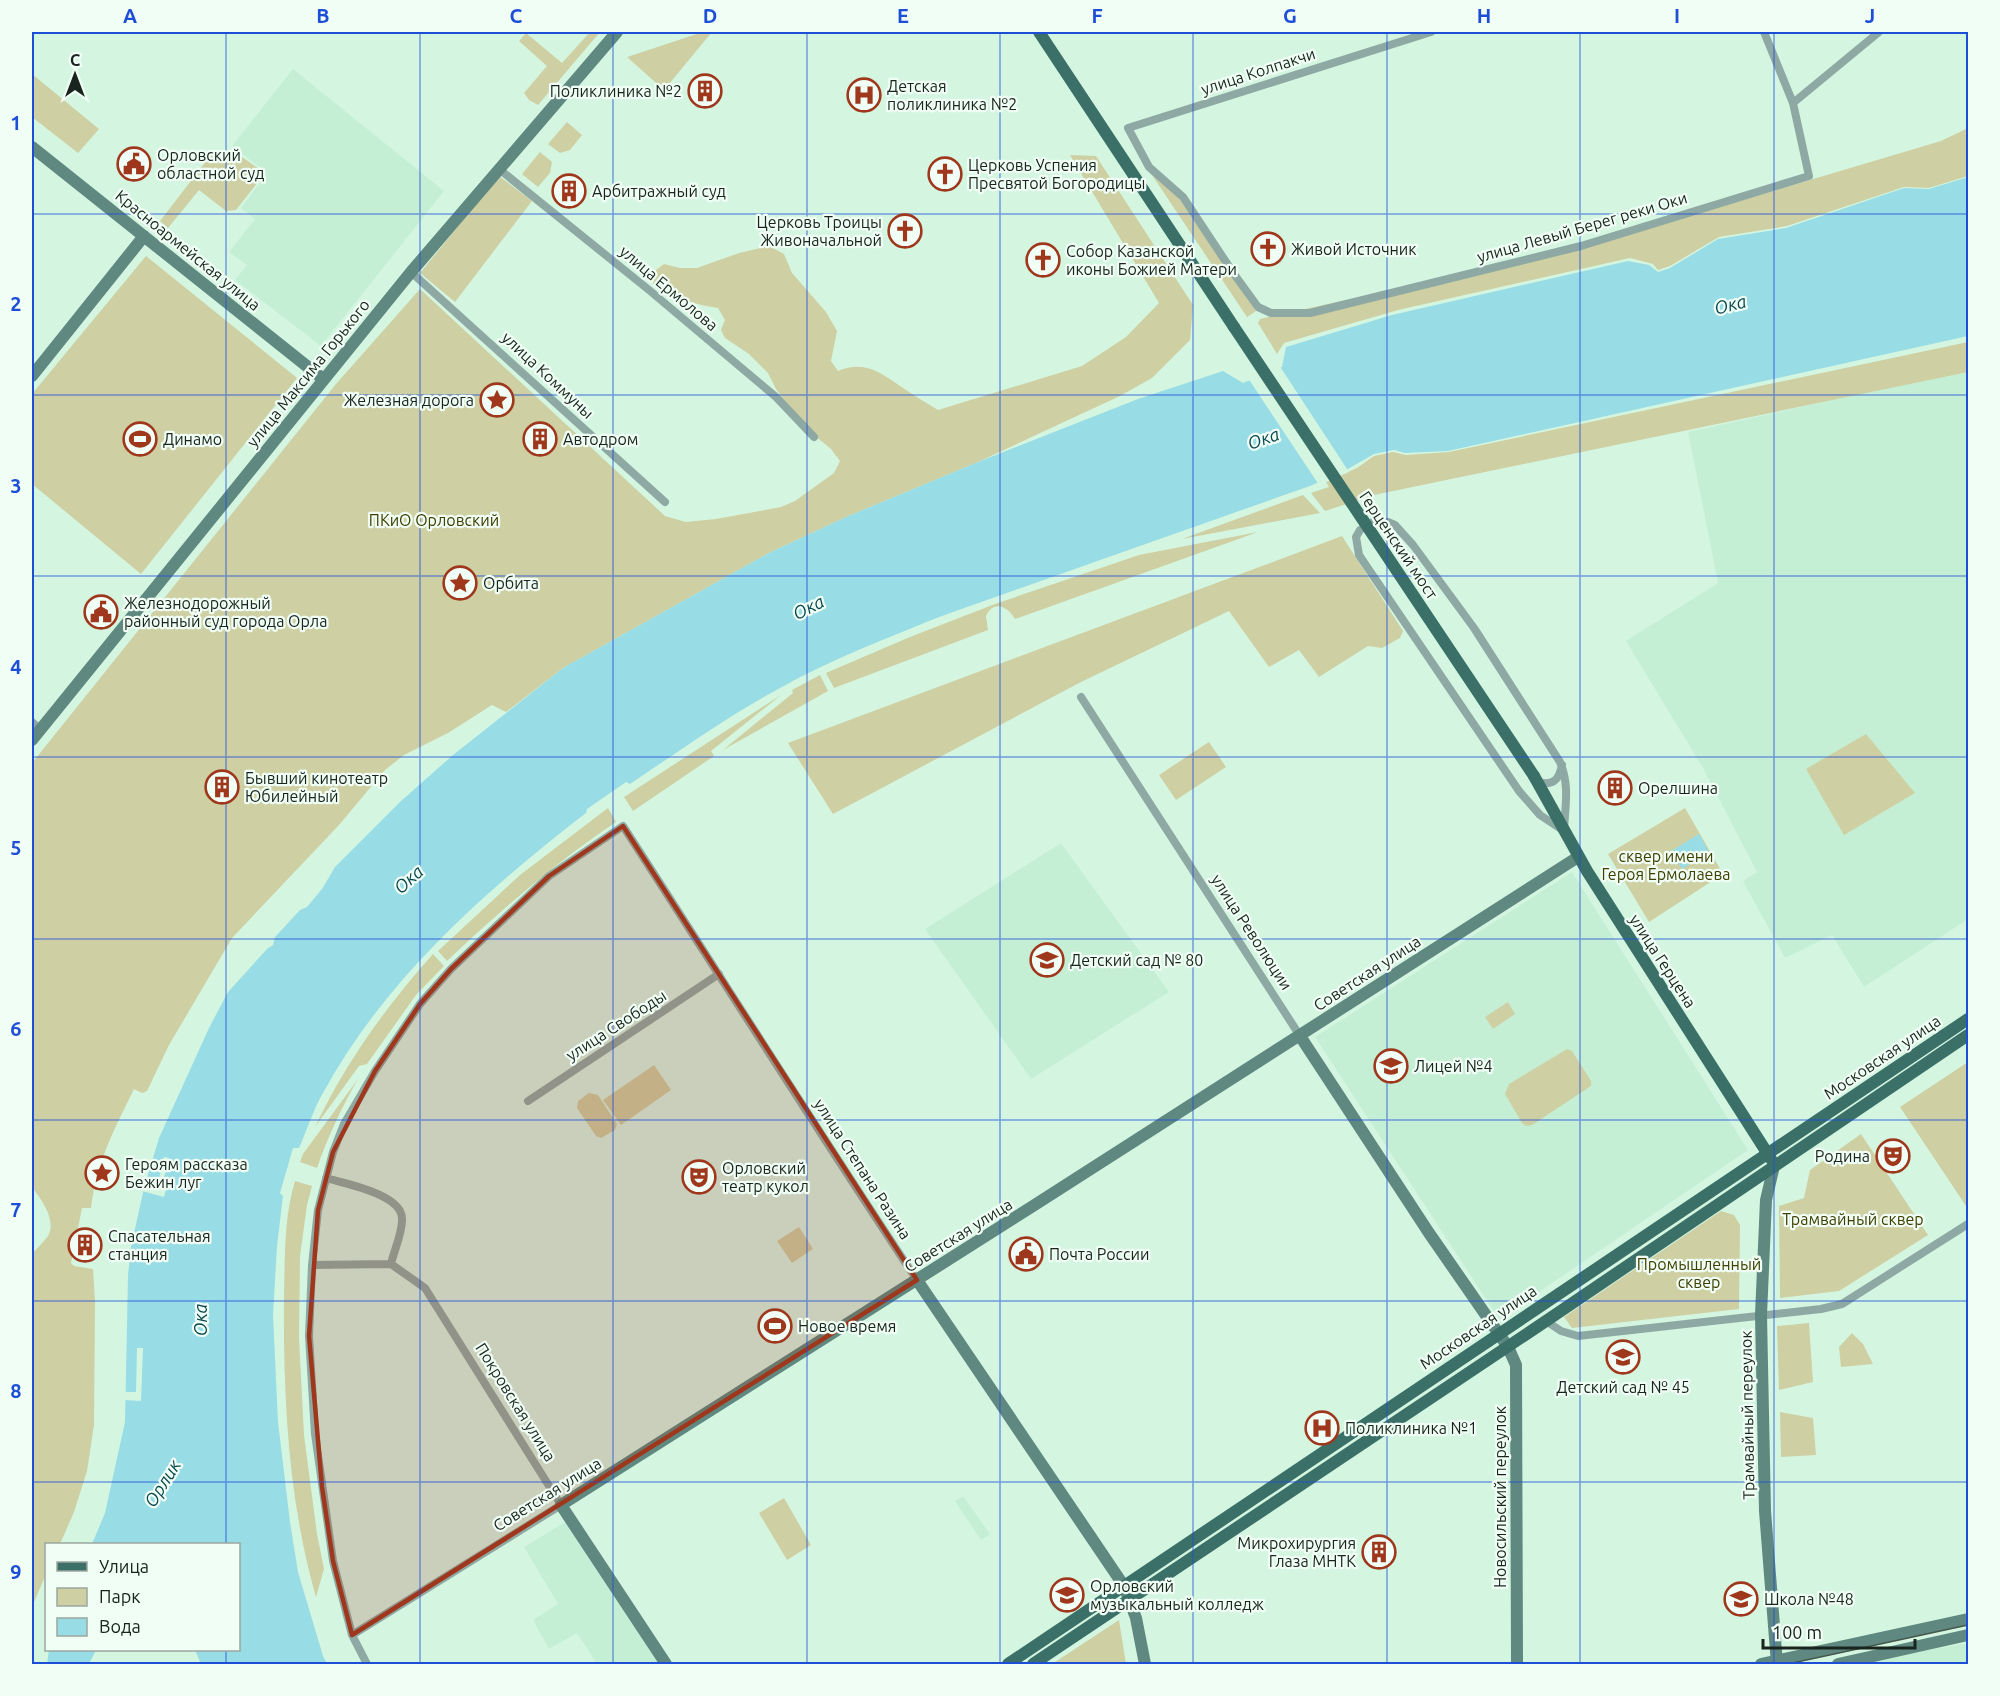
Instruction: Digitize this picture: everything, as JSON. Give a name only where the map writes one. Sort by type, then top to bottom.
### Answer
[{"type":"main road","name":"Герценский мост","points":[[1039,32],[1536,779]]},
{"type":"main road","name":"улица Герцена","points":[[1536,779],[1578,857],[1768,1153],[1774,1166]]},
{"type":"main road","name":"Московская улица","points":[[1008,1665],[1498,1333],[1968,1019]]},
{"type":"main road","name":"Московская улица","points":[[1033,1665],[1968,1035]]},
{"type":"street","name":"улица Максима Горького","points":[[32,740],[36,726],[264,455],[411,272],[617,32]]},
{"type":"street","points":[[1396,32],[1400,41]]},
{"type":"street","name":"улица Колпакчи","points":[[1288,313],[1271,313],[1258,307],[1183,197],[1149,167],[1128,128],[1431,32]]},
{"type":"street","points":[[1764,32],[1793,103],[1880,32]]},
{"type":"street","name":"улица Левый Берег реки Оки","points":[[1288,313],[1310,313],[1581,246],[1809,176],[1793,103]]},
{"type":"street","name":"Красноармейская улица","points":[[32,147],[323,379]]},
{"type":"street","name":"улица Ермолова","points":[[499,169],[650,290],[776,397],[814,437]]},
{"type":"street","points":[[32,376],[144,236]]},
{"type":"street","name":"улица Коммуны","points":[[411,272],[665,502]]},
{"type":"street","points":[[1374,521],[1388,522],[1401,531],[1413,545],[1474,628],[1562,765],[1567,781],[1568,798],[1564,831],[1540,815],[1519,791],[1359,555],[1356,537],[1367,525],[1374,521]]},
{"type":"street","name":"улица Революции","points":[[1081,697],[1300,1036],[1498,1333]]},
{"type":"street","points":[[1536,779],[1551,784],[1560,773],[1562,765]]},
{"type":"street","name":"улица Степана Разина","points":[[326,1178],[344,1124],[375,1071],[420,1004],[491,929],[549,876],[623,826],[720,974],[821,1136],[1124,1586],[1136,1618],[1145,1665]]},
{"type":"street","name":"Советская улица","points":[[352,1635],[917,1280],[1578,857]]},
{"type":"street","name":"улица Свободы","points":[[528,1101],[720,974]]},
{"type":"street","name":"Трамвайный переулок","points":[[1774,1166],[1766,1200],[1761,1315],[1766,1510],[1776,1663]]},
{"type":"street","points":[[312,1265],[391,1264],[402,1222],[402,1214],[398,1205],[382,1196],[326,1178],[318,1210],[312,1265],[309,1336],[315,1434],[333,1561],[352,1635],[367,1665]]},
{"type":"street","points":[[1546,1321],[1569,1335],[1821,1309],[1842,1304],[1968,1224]]},
{"type":"street","name":"Покровская улица","points":[[391,1264],[425,1288],[666,1665]]},
{"type":"street","name":"Новосильский переулок","points":[[1498,1333],[1508,1347],[1516,1365],[1517,1665]]},
{"type":"street","points":[[1761,1665],[1968,1619]]},
{"type":"street","points":[[1838,1665],[1968,1635]]},
{"type":"highlighted area","points":[[623,826],[917,1280],[352,1635],[333,1561],[322,1487],[309,1336],[318,1210],[333,1152],[375,1071],[420,1004],[451,969],[549,876]]},
{"type":"shaded area","points":[[293,69],[444,191],[321,346],[235,280],[247,265],[229,252],[255,219],[241,208],[267,173],[232,146]]},
{"type":"shaded area","points":[[1968,370],[1968,919],[1864,987],[1832,935],[1785,958],[1743,881],[1757,872],[1703,768],[1626,641],[1718,583],[1688,432]]},
{"type":"shaded area","name":"Детский сад № 80","points":[[1061,843],[1169,992],[1031,1079],[925,929]]},
{"type":"shaded area","points":[[1572,872],[1748,1150],[1499,1319],[1315,1037]]},
{"type":"shaded area","points":[[963,1496],[990,1534],[981,1540],[955,1501]]},
{"type":"shaded area","points":[[567,1521],[659,1664],[597,1664],[577,1633],[549,1649],[533,1620],[558,1604],[524,1547]]},
{"type":"shaded area","points":[[1968,1643],[1968,1664],[1862,1664],[1913,1653]]},
{"type":"green space","points":[[590,32],[600,32],[538,105],[529,100],[524,93],[547,66],[519,41],[526,33],[562,63]]},
{"type":"green space","points":[[703,32],[712,32],[664,90],[627,57]]},
{"type":"green space","points":[[32,74],[99,129],[78,153],[32,117]]},
{"type":"green space","points":[[567,122],[582,135],[570,150],[560,153],[548,144]]},
{"type":"green space","points":[[1968,128],[1968,176],[1929,188],[1904,187],[1787,226],[1719,237],[1670,266],[1658,270],[1653,264],[1630,258],[1398,310],[1284,343],[1277,354],[1258,323],[1260,319],[1582,248],[1941,141]]},
{"type":"green space","points":[[214,151],[225,160],[235,164],[242,157],[265,173],[236,210],[226,211],[199,190],[168,228],[160,221]]},
{"type":"green space","points":[[540,152],[552,162],[550,173],[538,187],[522,174]]},
{"type":"green space","name":"ПКиО Орловский","points":[[1070,155],[1096,156],[1193,305],[1190,340],[1152,378],[1120,396],[978,462],[846,517],[769,553],[563,668],[506,712],[492,705],[448,733],[404,755],[385,770],[339,825],[232,938],[169,1045],[147,1091],[142,1093],[134,1089],[102,1161],[91,1208],[82,1208],[71,1263],[74,1266],[93,1269],[94,1425],[87,1471],[74,1512],[60,1543],[45,1543],[45,1576],[32,1607],[32,1254],[48,1236],[51,1223],[47,1210],[32,1187],[32,763],[336,384],[420,289],[665,516],[686,522],[781,507],[795,501],[834,473],[840,461],[831,449],[803,426],[776,389],[768,373],[749,354],[725,338],[721,330],[725,320],[718,308],[700,305],[653,284],[656,270],[664,264],[680,268],[697,268],[739,253],[769,246],[784,254],[792,273],[826,312],[837,331],[831,361],[838,371],[858,367],[874,370],[938,410],[1082,366],[1126,337],[1159,303]]},
{"type":"green space","points":[[1150,172],[1178,197],[1256,311],[1247,317]]},
{"type":"green space","points":[[499,176],[532,201],[455,302],[420,273]]},
{"type":"green space","name":"Динамо","points":[[146,256],[297,378],[141,574],[32,484],[32,394]]},
{"type":"green space","points":[[1968,342],[1968,372],[1374,495],[1325,511],[1311,493],[1329,487],[1326,482],[1357,468],[1374,456],[1393,452],[1406,455],[1449,452]]},
{"type":"green space","points":[[1303,495],[1320,513],[1182,539]]},
{"type":"green space","points":[[1258,532],[1015,619],[1005,608],[997,606],[986,616],[988,630],[834,688],[826,673],[995,604],[1139,555]]},
{"type":"green space","points":[[1342,536],[1403,631],[1400,638],[1382,648],[1368,646],[1319,677],[1299,650],[1269,667],[1229,611],[1081,682],[833,814],[788,743]]},
{"type":"green space","points":[[820,675],[828,691],[723,750],[793,693],[792,690]]},
{"type":"green space","points":[[781,695],[711,751],[714,756],[633,811],[624,797]]},
{"type":"green space","points":[[1866,734],[1915,793],[1844,835],[1806,769]]},
{"type":"green space","points":[[1209,742],[1226,767],[1176,800],[1159,775]]},
{"type":"green space","points":[[608,808],[616,822],[529,888],[447,961],[438,951],[520,875]]},
{"type":"green space","name":"сквер имени Героя Ермолаева","points":[[1685,808],[1723,874],[1649,922],[1608,854]]},
{"type":"green space","points":[[433,954],[444,966],[416,995],[367,1064],[359,1066],[315,1127],[340,1080],[368,1036]]},
{"type":"green space","points":[[1508,1002],[1515,1014],[1493,1029],[1485,1017]]},
{"type":"green space","points":[[1567,1049],[1572,1051],[1591,1081],[1591,1086],[1532,1125],[1526,1126],[1505,1094],[1509,1084]]},
{"type":"green space","points":[[1968,1062],[1968,1209],[1900,1107]]},
{"type":"green space","points":[[654,1065],[671,1090],[621,1125],[603,1100]]},
{"type":"green space","points":[[358,1079],[346,1100],[317,1168],[300,1162],[303,1154]]},
{"type":"green space","points":[[589,1093],[598,1095],[617,1124],[615,1130],[601,1138],[596,1136],[577,1108],[578,1101]]},
{"type":"green space","name":"Трамвайный сквер","points":[[1861,1134],[1928,1235],[1839,1291],[1780,1298],[1779,1206],[1804,1198],[1810,1170]]},
{"type":"green space","points":[[295,1181],[312,1186],[300,1256],[299,1338],[304,1435],[324,1569],[316,1597],[299,1523],[286,1409],[285,1251],[289,1208]]},
{"type":"green space","name":"Промышленный сквер","points":[[1721,1211],[1734,1215],[1740,1225],[1739,1309],[1572,1328],[1564,1317]]},
{"type":"green space","points":[[799,1227],[813,1249],[792,1263],[777,1241]]},
{"type":"green space","points":[[1809,1323],[1813,1382],[1779,1390],[1777,1326]]},
{"type":"green space","points":[[1852,1333],[1863,1344],[1873,1364],[1841,1367],[1839,1347]]},
{"type":"green space","points":[[1780,1412],[1813,1418],[1816,1455],[1781,1457]]},
{"type":"green space","points":[[784,1498],[811,1545],[787,1560],[759,1513]]},
{"type":"green space","points":[[1119,1620],[1126,1664],[1052,1664]]},
{"type":"water","points":[[1968,177],[1968,336],[1448,451],[1405,453],[1394,450],[1374,454],[1310,486],[939,617],[838,659],[742,710],[630,784],[626,782],[587,809],[586,813],[475,906],[407,975],[348,1051],[319,1100],[299,1148],[293,1148],[280,1193],[283,1196],[273,1315],[278,1422],[298,1572],[327,1664],[201,1664],[195,1651],[240,1651],[240,1543],[92,1543],[105,1513],[125,1422],[128,1275],[131,1247],[144,1188],[159,1138],[228,992],[273,945],[275,937],[300,910],[307,907],[322,889],[335,867],[401,801],[453,755],[563,668],[769,553],[846,517],[1138,399],[1223,371],[1243,383],[1282,367],[1286,347],[1392,315],[1628,261],[1649,265],[1658,272],[1670,268],[1718,239],[1786,228],[1904,188],[1929,189]]},
{"type":"water","points":[[1699,834],[1709,852],[1682,869],[1671,851]]},
{"type":"water","points":[[49,1651],[96,1651],[89,1664],[47,1664]]},
{"type":"pier","points":[[1279,365],[1349,472],[1319,485],[1248,378]]},
{"type":"pier","points":[[164,1157],[169,1158],[164,1177],[169,1178],[164,1197],[142,1191],[143,1184],[157,1187]]},
{"type":"pier","points":[[137,1348],[143,1348],[141,1401],[123,1400],[123,1392],[136,1392]]},
{"type":"tram line","points":[[1788,1664],[1968,1625]]},
{"type":"place","name":"Поликлиника №2","points":[[705,91]]},
{"type":"place","name":"Детская поликлиника №2","points":[[864,95]]},
{"type":"place","name":"Орловский областной суд","points":[[134,164]]},
{"type":"place","name":"Церковь Успения Пресвятой Богородицы","points":[[945,174]]},
{"type":"place","name":"Арбитражный суд","points":[[569,191]]},
{"type":"place","name":"Церковь Троицы Живоначальной","points":[[905,231]]},
{"type":"place","name":"Живой Источник","points":[[1268,249]]},
{"type":"place","name":"Собор Казанской иконы Божией Матери","points":[[1043,260]]},
{"type":"place","name":"Железная дорога","points":[[497,400]]},
{"type":"place","name":"Динамо","points":[[140,439]]},
{"type":"place","name":"Автодром","points":[[540,439]]},
{"type":"place","name":"Орбита","points":[[460,583]]},
{"type":"place","name":"Железнодорожный районный суд города Орла","points":[[101,612]]},
{"type":"place","name":"Бывший кинотеатр Юбилейный","points":[[222,787]]},
{"type":"place","name":"Орелшина","points":[[1615,788]]},
{"type":"place","name":"Детский сад № 80","points":[[1047,960]]},
{"type":"place","name":"Лицей №4","points":[[1391,1066]]},
{"type":"place","name":"Родина","points":[[1893,1156]]},
{"type":"place","name":"Героям рассказа Бежин луг","points":[[102,1173]]},
{"type":"place","name":"Орловский театр кукол","points":[[699,1177]]},
{"type":"place","name":"Спасательная станция","points":[[85,1245]]},
{"type":"place","name":"Почта России","points":[[1026,1254]]},
{"type":"place","name":"Новое время","points":[[775,1326]]},
{"type":"place","name":"Детский сад № 45","points":[[1623,1357]]},
{"type":"place","name":"Поликлиника №1","points":[[1322,1428]]},
{"type":"place","name":"Микрохирургия Глаза МНТК","points":[[1379,1552]]},
{"type":"place","name":"Орловский музыкальный колледж","points":[[1067,1595]]},
{"type":"place","name":"Школа №48","points":[[1741,1599]]},
{"type":"water label","name":"Ока","points":[[1730,304]]},
{"type":"water label","name":"Ока","points":[[1263,438]]},
{"type":"water label","name":"Ока","points":[[808,607]]},
{"type":"water label","name":"Ока","points":[[408,879]]},
{"type":"water label","name":"Ока","points":[[200,1320]]},
{"type":"water label","name":"Орлик","points":[[162,1483]]}]
